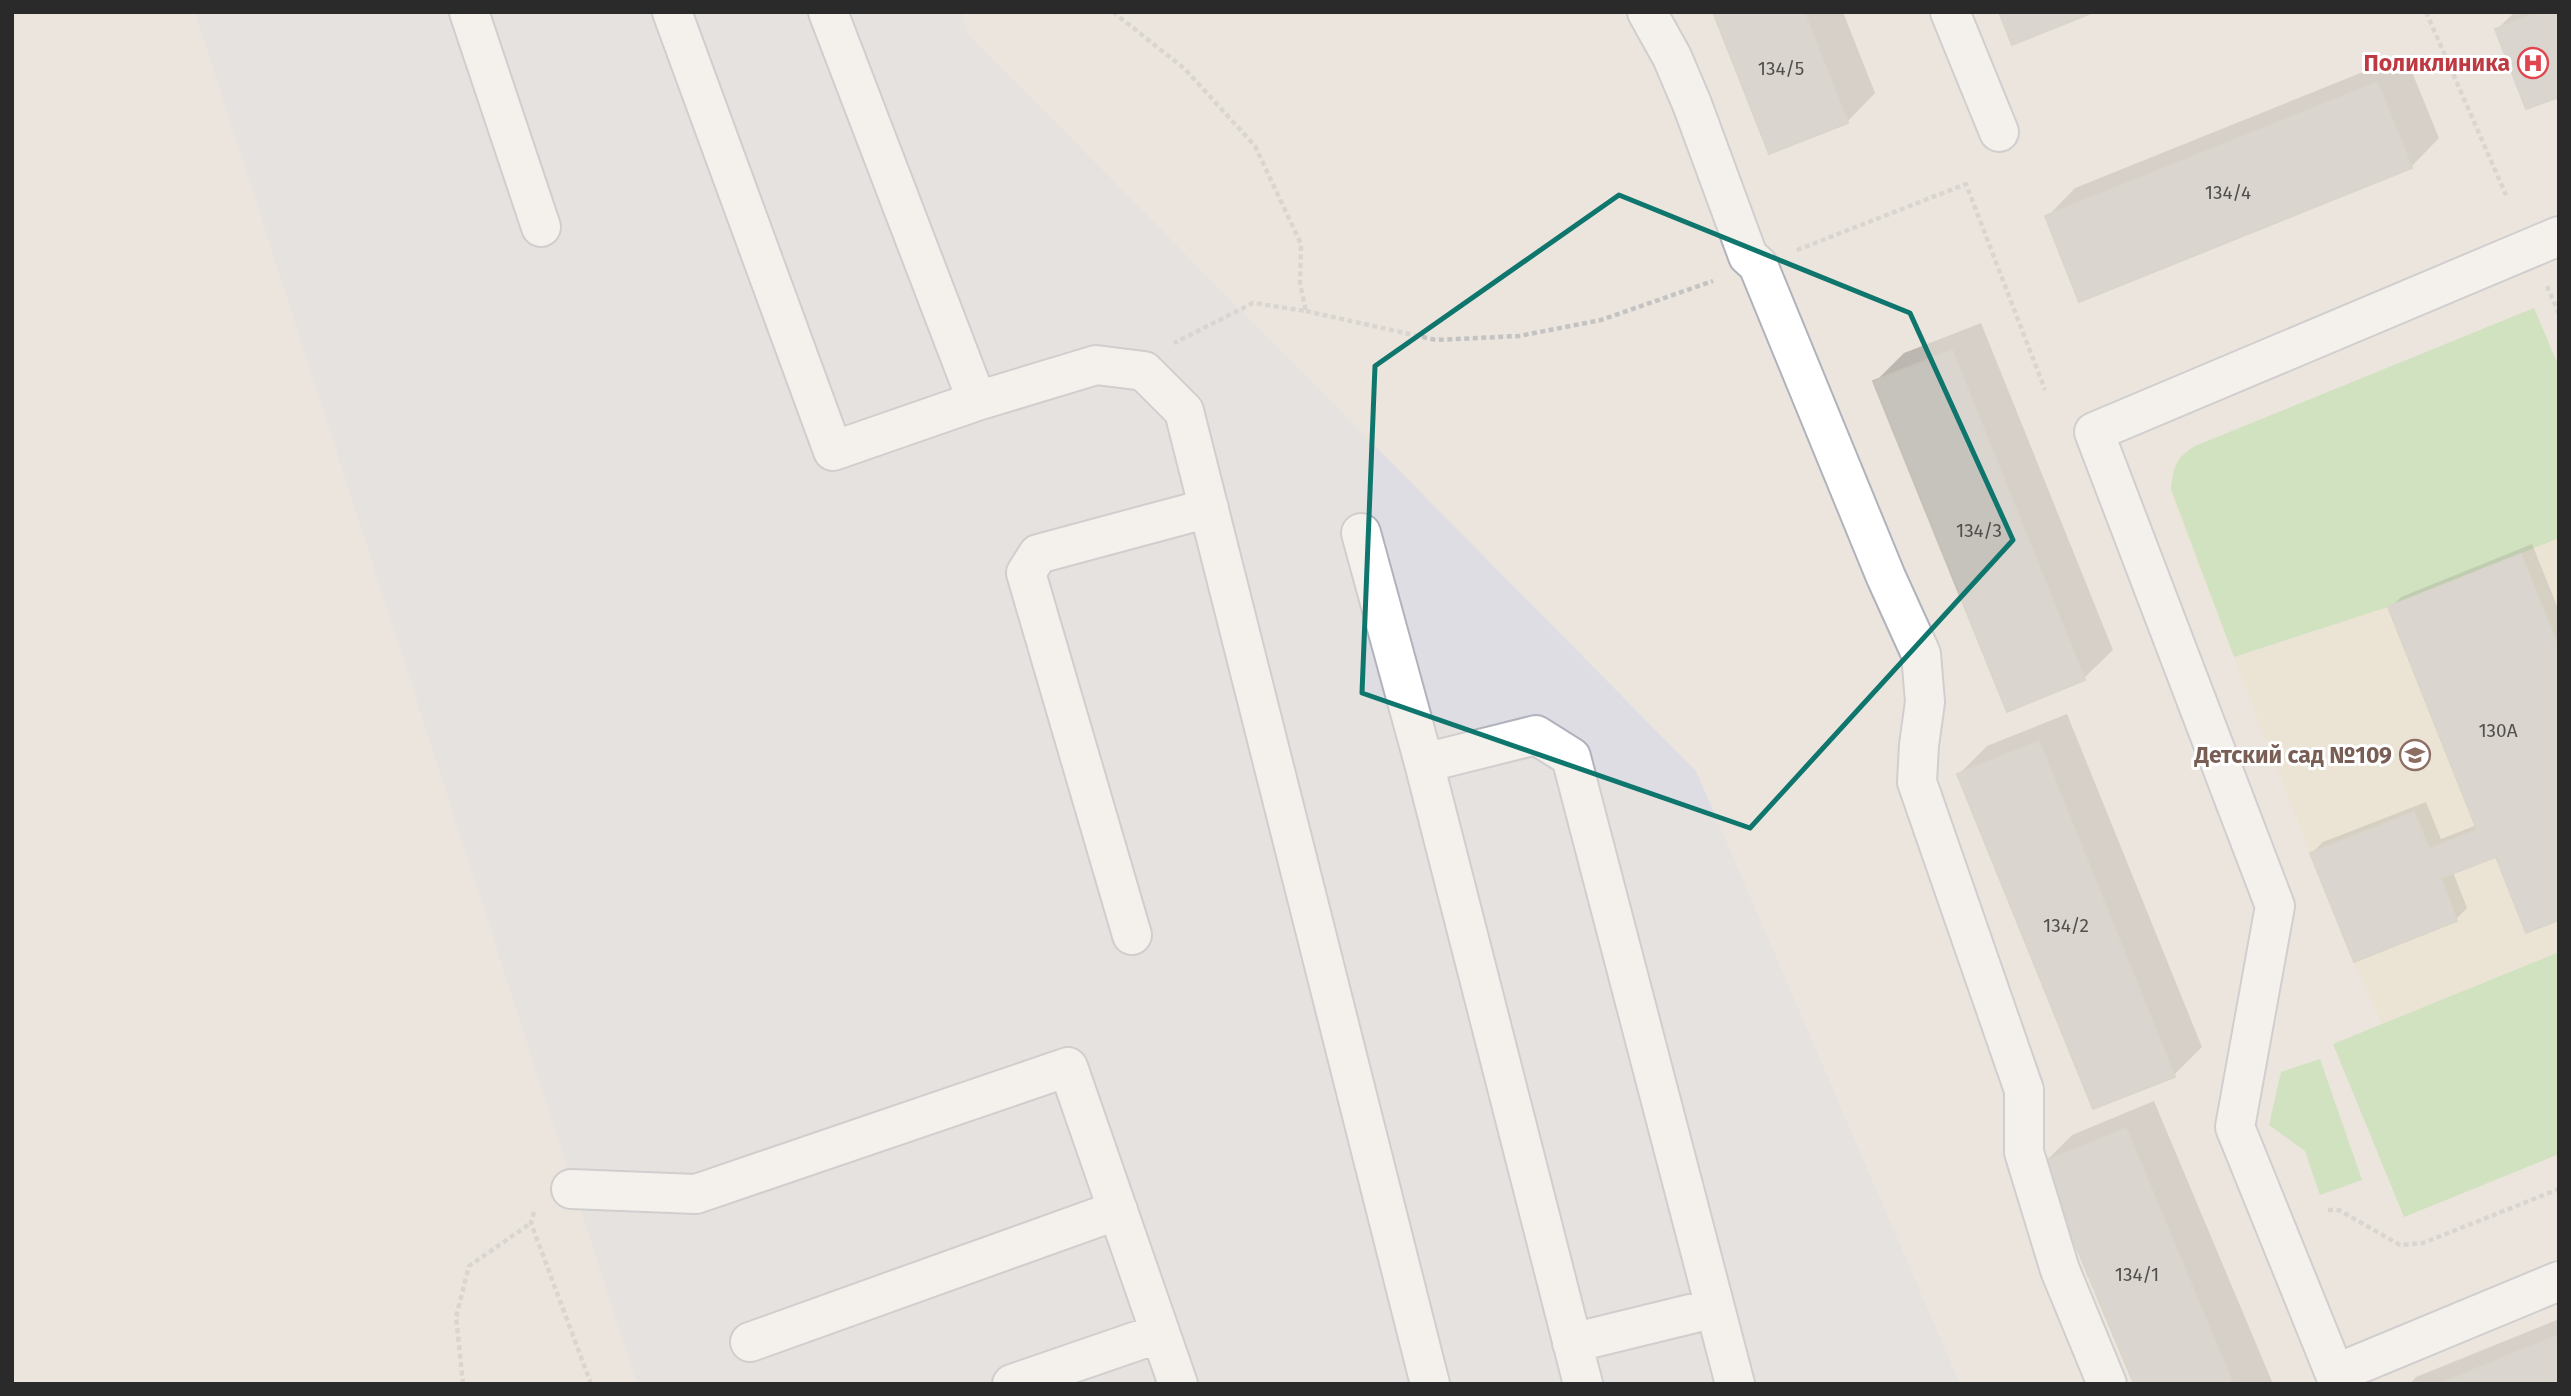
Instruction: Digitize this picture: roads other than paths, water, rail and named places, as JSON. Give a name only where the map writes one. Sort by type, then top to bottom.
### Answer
[{"type":"lane","points":[[469,12],[541,227]]},
{"type":"lane","points":[[671,12],[833,451],[977,401],[1096,365],[1144,371],[1184,411],[1430,1384]]},
{"type":"lane","points":[[828,12],[977,401]]},
{"type":"lane","points":[[1647,12],[1672,57],[1748,256],[1758,265],[1886,577],[1921,654],[1924,702],[1917,782],[2024,1090],[2024,1152],[2060,1270],[2107,1384]]},
{"type":"lane","points":[[1950,12],[1998,132]]},
{"type":"lane","points":[[2559,236],[2094,432],[2276,906],[2235,1127],[2337,1379],[2559,1281]]},
{"type":"lane","points":[[1132,935],[1026,573],[1038,554],[1209,508]]},
{"type":"lane","points":[[1362,533],[1424,763],[1583,1384]]},
{"type":"lane","points":[[1424,763],[1536,734],[1571,757],[1735,1384]]},
{"type":"lane","points":[[571,1189],[696,1194],[1069,1067],[1178,1384]]},
{"type":"lane","points":[[750,1342],[1118,1210]]},
{"type":"lane","points":[[1572,1343],[1715,1308]]},
{"type":"lane","points":[[1013,1384],[1160,1333]]},
{"type":"place","name":"Поликлиника","points":[[2533,63]]},
{"type":"place","name":"Детский сад №109","points":[[2415,755]]}]
